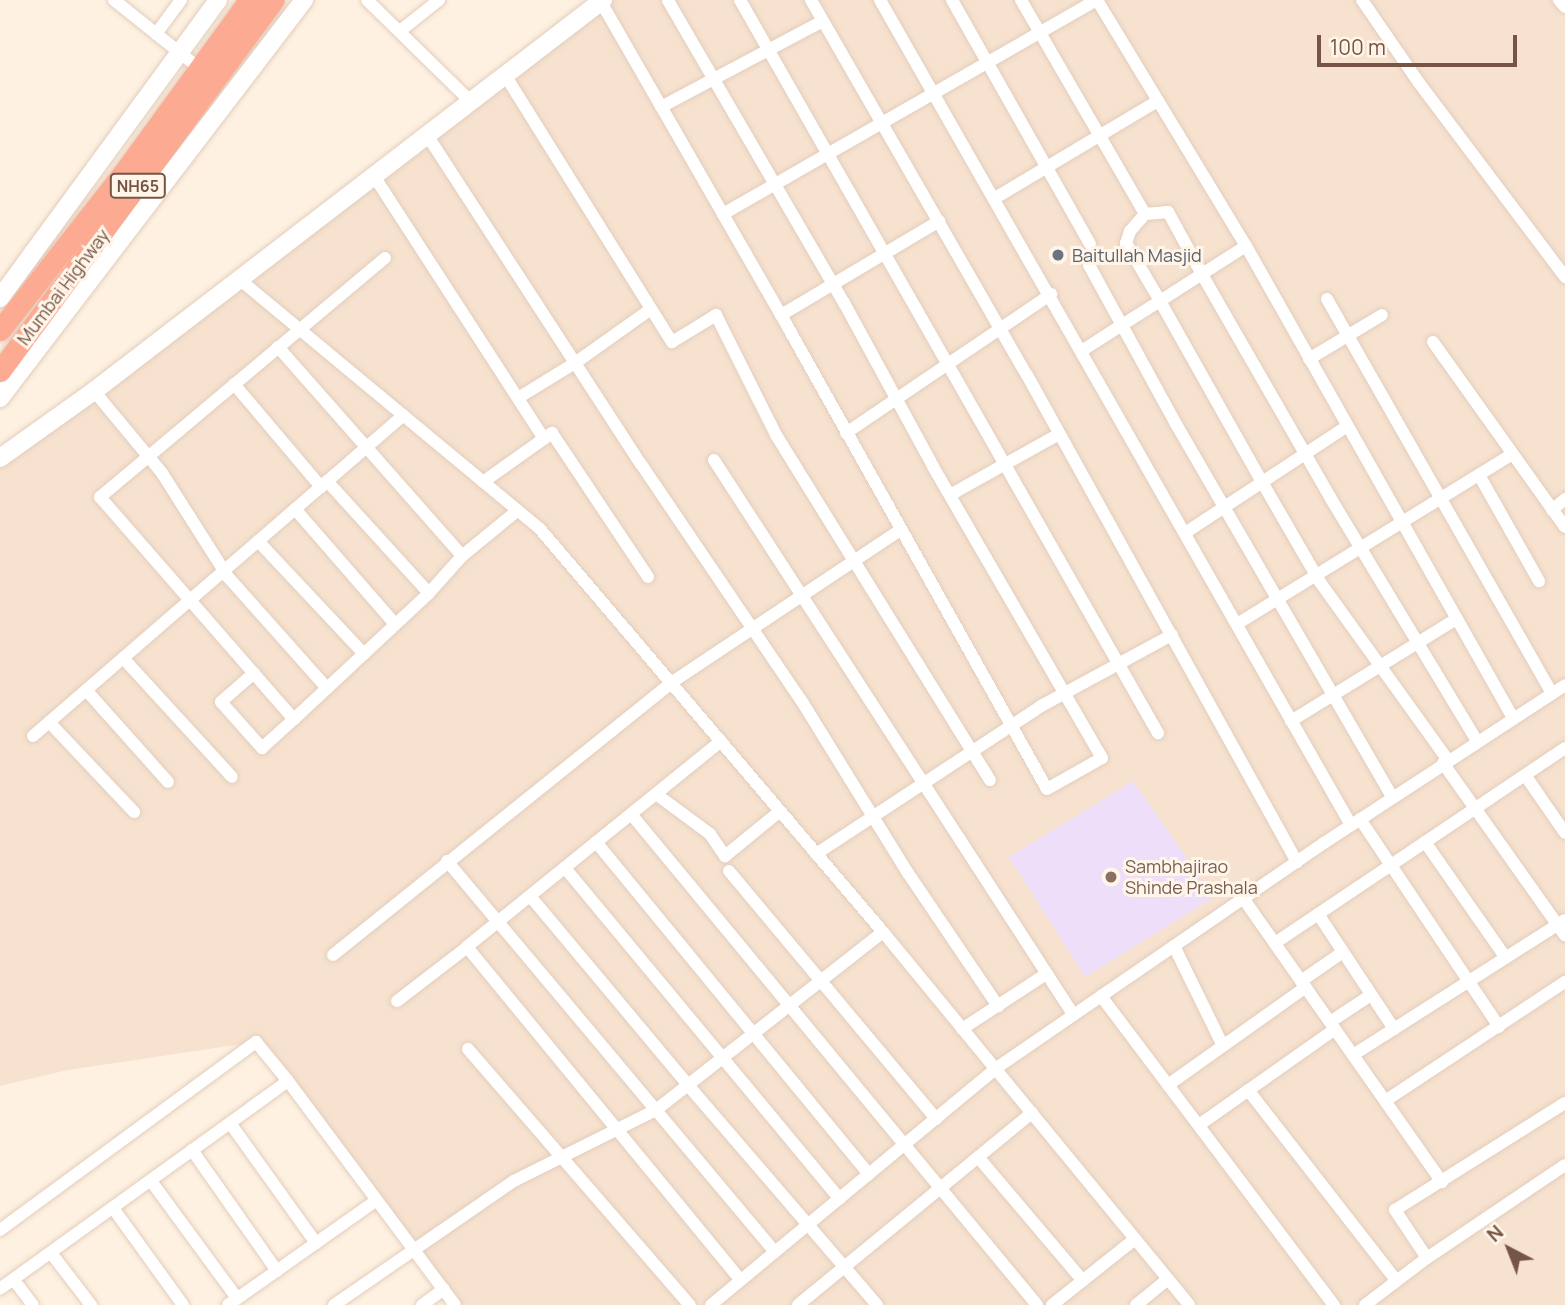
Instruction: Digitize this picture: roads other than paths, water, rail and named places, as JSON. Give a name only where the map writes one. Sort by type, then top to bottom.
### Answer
[{"type":"highway","name":"Mumbai Highway","points":[[0,330],[127,168],[249,0]]},
{"type":"highway","name":"Mumbai Highway","points":[[0,371],[274,0]]},
{"type":"street","points":[[114,0],[199,68]]},
{"type":"street","points":[[156,34],[181,0]]},
{"type":"street","points":[[0,298],[218,0]]},
{"type":"street","points":[[0,398],[304,0]]},
{"type":"street","points":[[367,0],[471,102]]},
{"type":"street","points":[[400,32],[439,0]]},
{"type":"street","points":[[0,458],[94,391],[602,1],[1047,789],[1102,758],[950,495],[833,283],[667,0]]},
{"type":"street","points":[[740,0],[830,153],[1158,733]]},
{"type":"street","points":[[811,0],[1000,328],[1297,862]]},
{"type":"street","points":[[880,0],[1083,350],[1291,721],[1356,822],[1391,865],[1499,1027]]},
{"type":"street","points":[[952,0],[1090,244]]},
{"type":"street","points":[[1021,0],[1145,214]]},
{"type":"street","points":[[723,214],[1097,0],[1246,246],[1513,718]]},
{"type":"street","points":[[1362,0],[1419,83],[1565,277]]},
{"type":"street","points":[[1559,0],[1565,8]]},
{"type":"street","points":[[661,107],[823,21]]},
{"type":"street","points":[[505,75],[672,342],[716,315],[776,435],[990,780]]},
{"type":"street","points":[[995,198],[1158,102]]},
{"type":"street","points":[[427,135],[998,1006]]},
{"type":"street","points":[[374,176],[544,439]]},
{"type":"street","points":[[1353,1055],[1506,958],[1563,927],[1475,808],[1446,761],[1316,575],[1126,243],[1130,231],[1145,214],[1168,212],[1305,454],[1477,741]]},
{"type":"street","points":[[781,314],[939,221]]},
{"type":"street","points":[[1083,350],[1246,246]]},
{"type":"street","points":[[294,719],[100,497],[385,258]]},
{"type":"street","points":[[1088,265],[1224,508],[1392,797]]},
{"type":"street","points":[[239,279],[540,529],[883,932],[1189,1305]]},
{"type":"street","points":[[846,433],[1051,294]]},
{"type":"street","points":[[1327,299],[1552,693]]},
{"type":"street","points":[[517,398],[575,363],[651,309]]},
{"type":"street","points":[[1309,359],[1382,314]]},
{"type":"street","points":[[1433,342],[1511,455],[1565,527]]},
{"type":"street","points":[[278,347],[462,556]]},
{"type":"street","points":[[234,384],[324,484],[429,593]]},
{"type":"street","points":[[94,391],[148,456],[226,569],[228,577],[327,688]]},
{"type":"street","points":[[33,736],[403,415]]},
{"type":"street","points":[[1185,533],[1347,426]]},
{"type":"street","points":[[483,482],[552,433],[648,577]]},
{"type":"street","points":[[950,495],[1059,434]]},
{"type":"street","points":[[1237,624],[1511,455]]},
{"type":"street","points":[[714,460],[1073,1014]]},
{"type":"street","points":[[1479,475],[1539,581]]},
{"type":"street","points":[[1552,510],[1565,499]]},
{"type":"street","points":[[295,509],[395,624]]},
{"type":"street","points":[[254,673],[221,702],[262,748],[429,593],[462,556],[518,510]]},
{"type":"street","points":[[333,955],[671,683],[900,530]]},
{"type":"street","points":[[258,541],[364,654]]},
{"type":"street","points":[[1291,721],[1456,619]]},
{"type":"street","points":[[816,854],[1011,725],[1172,635]]},
{"type":"street","points":[[123,658],[232,777]]},
{"type":"street","points":[[711,1305],[995,1069],[1392,797],[1565,685]]},
{"type":"street","points":[[86,690],[168,782]]},
{"type":"street","points":[[49,722],[134,812]]},
{"type":"street","points":[[397,1000],[467,947],[721,741]]},
{"type":"street","points":[[1275,943],[1565,748]]},
{"type":"street","points":[[1525,775],[1565,833]]},
{"type":"street","points":[[656,794],[710,834],[725,856],[780,811]]},
{"type":"street","points":[[631,814],[1037,1305]]},
{"type":"street","points":[[596,842],[869,1174]]},
{"type":"street","points":[[1425,842],[1506,958]]},
{"type":"street","points":[[447,861],[775,1252]]},
{"type":"street","points":[[565,868],[840,1199]]},
{"type":"street","points":[[729,871],[822,979],[936,1119]]},
{"type":"street","points":[[530,896],[877,1305]]},
{"type":"street","points":[[1243,898],[1442,1182]]},
{"type":"street","points":[[1318,914],[1394,1030]]},
{"type":"street","points":[[334,1305],[413,1248],[514,1181],[621,1130],[656,1110],[883,932]]},
{"type":"street","points":[[1174,946],[1223,1046]]},
{"type":"street","points":[[467,947],[621,1130],[741,1280]]},
{"type":"street","points":[[1168,1085],[1223,1046],[1343,952]]},
{"type":"street","points":[[962,1029],[1046,974]]},
{"type":"street","points":[[1385,1101],[1565,982]]},
{"type":"street","points":[[1199,1125],[1371,995]]},
{"type":"street","points":[[1101,996],[1334,1305]]},
{"type":"street","points":[[0,1230],[256,1042],[455,1305]]},
{"type":"street","points":[[468,1049],[690,1305]]},
{"type":"street","points":[[0,1289],[288,1081]]},
{"type":"street","points":[[1248,1090],[1396,1280]]},
{"type":"street","points":[[1427,1258],[1395,1210],[1565,1103]]},
{"type":"street","points":[[798,1305],[1032,1113]]},
{"type":"street","points":[[230,1123],[316,1243]]},
{"type":"street","points":[[192,1150],[277,1271]]},
{"type":"street","points":[[978,1157],[1083,1280]]},
{"type":"street","points":[[1365,1305],[1427,1258],[1565,1165]]},
{"type":"street","points":[[150,1181],[233,1302],[377,1200]]},
{"type":"street","points":[[113,1208],[183,1305]]},
{"type":"street","points":[[1052,1305],[1135,1239]]},
{"type":"street","points":[[51,1253],[90,1305]]},
{"type":"street","points":[[1136,1305],[1168,1279]]},
{"type":"street","points":[[14,1280],[33,1305]]},
{"type":"street","points":[[422,1305],[444,1289]]},
{"type":"place","name":"Baitullah Masjid","points":[[1058,255]]},
{"type":"place","name":"Sambhajirao Shinde Prashala","points":[[1111,877]]}]
